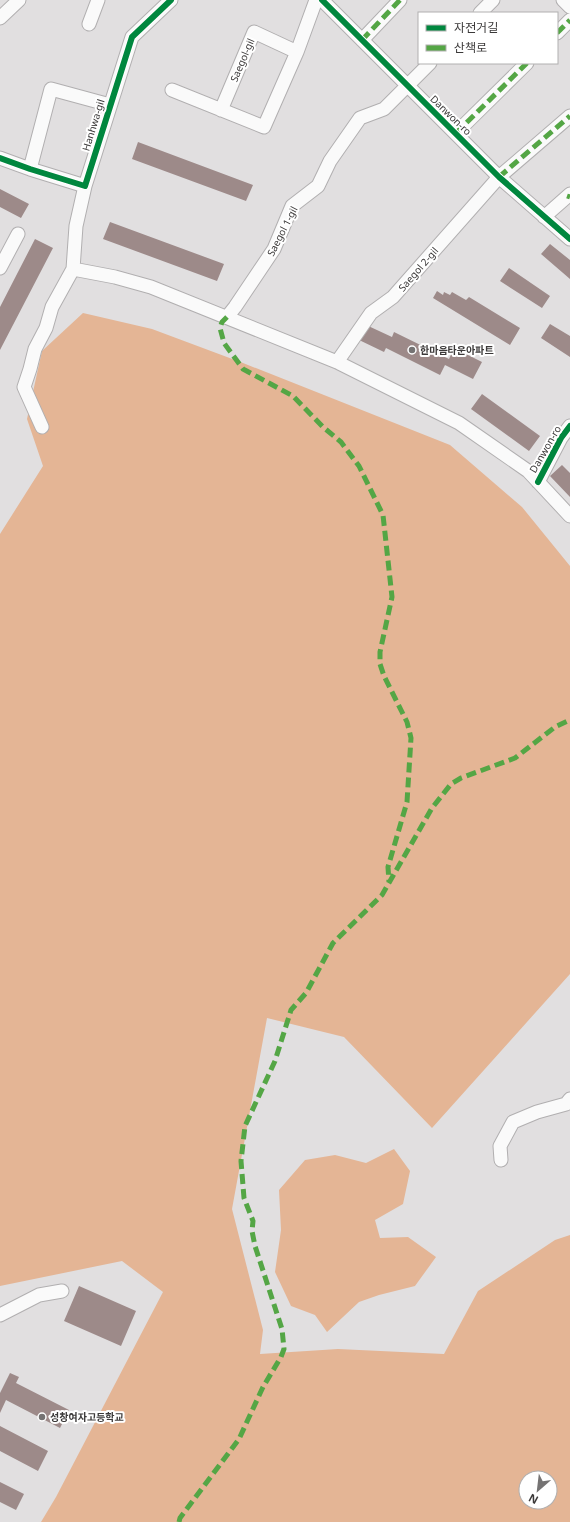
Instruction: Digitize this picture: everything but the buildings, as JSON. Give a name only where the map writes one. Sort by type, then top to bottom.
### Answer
[{"type":"street","points":[[0,18],[19,0]]},
{"type":"street","points":[[89,24],[98,0]]},
{"type":"street","name":"Hanhwa-gil","points":[[73,268],[76,226],[85,186],[132,37],[171,0]]},
{"type":"street","points":[[172,90],[264,127],[297,52],[316,0]]},
{"type":"street","name":"Danwon-ro","points":[[322,0],[499,177],[570,239]]},
{"type":"street","points":[[362,40],[400,0]]},
{"type":"street","points":[[481,12],[493,0]]},
{"type":"street","points":[[562,0],[570,7]]},
{"type":"street","points":[[558,32],[570,20]]},
{"type":"street","name":"Saegol-gil","points":[[221,110],[254,32],[297,52]]},
{"type":"street","name":"Saegol 1-gil","points":[[226,317],[235,307],[274,249],[292,206],[318,186],[330,161],[360,118],[384,109],[429,64]]},
{"type":"street","points":[[456,133],[526,64]]},
{"type":"street","points":[[30,169],[51,89],[110,105]]},
{"type":"street","name":"Saegol 2-gil","points":[[337,362],[371,314],[393,298],[499,177],[570,116]]},
{"type":"street","points":[[0,158],[85,186]]},
{"type":"street","points":[[544,217],[569,196]]},
{"type":"street","points":[[0,268],[18,234]]},
{"type":"street","points":[[42,427],[24,387],[35,349],[46,328],[52,307],[73,268],[151,287],[337,362],[459,423],[528,471],[570,516]]},
{"type":"street","name":"Danwon-ro","points":[[538,482],[561,438],[570,426]]},
{"type":"street","points":[[501,1160],[500,1146],[513,1122],[537,1112],[566,1104],[570,1099]]},
{"type":"street","points":[[0,1315],[39,1295],[62,1291]]},
{"type":"shaded area","points":[[83,313],[152,329],[243,363],[450,445],[522,507],[570,566],[570,974],[432,1128],[344,1037],[267,1018],[232,1209],[263,1330],[260,1354],[338,1349],[444,1354],[478,1291],[555,1240],[570,1235],[570,1522],[41,1522],[56,1497],[163,1292],[122,1261],[0,1286],[0,534],[43,466],[27,419],[42,351]]},
{"type":"shaded area","points":[[394,1149],[410,1171],[403,1204],[375,1220],[380,1238],[408,1237],[436,1257],[415,1286],[379,1295],[359,1302],[327,1332],[315,1315],[291,1306],[275,1272],[281,1230],[279,1190],[305,1160],[335,1155],[366,1163]]},
{"type":"marked path","points":[[362,40],[400,0]]},
{"type":"marked path","points":[[558,32],[570,20]]},
{"type":"marked path","points":[[456,133],[526,64]]},
{"type":"marked path","points":[[499,177],[570,116]]},
{"type":"marked path","points":[[227,317],[222,322],[220,328],[224,343],[243,369],[293,396],[323,427],[341,442],[359,466],[383,515],[392,597],[380,652],[380,664],[384,676],[407,722],[411,738],[407,802],[388,867],[389,882]]},
{"type":"marked path","points":[[179,1522],[180,1518],[239,1439],[263,1387],[281,1357],[284,1349],[282,1329],[255,1246],[252,1231],[253,1221],[244,1198],[241,1161],[245,1126],[275,1061],[291,1010],[306,993],[333,943],[382,895],[432,808],[451,784],[461,778],[515,758],[555,727],[570,720]]},
{"type":"cycle path","points":[[0,158],[85,186],[132,37],[171,0]]},
{"type":"cycle path","points":[[322,0],[499,177],[570,239]]},
{"type":"cycle path","points":[[538,482],[561,438],[570,426]]},
{"type":"place","name":"한마음타운아파트","points":[[412,350]]},
{"type":"place","name":"성창여자고등학교","points":[[42,1417]]}]
